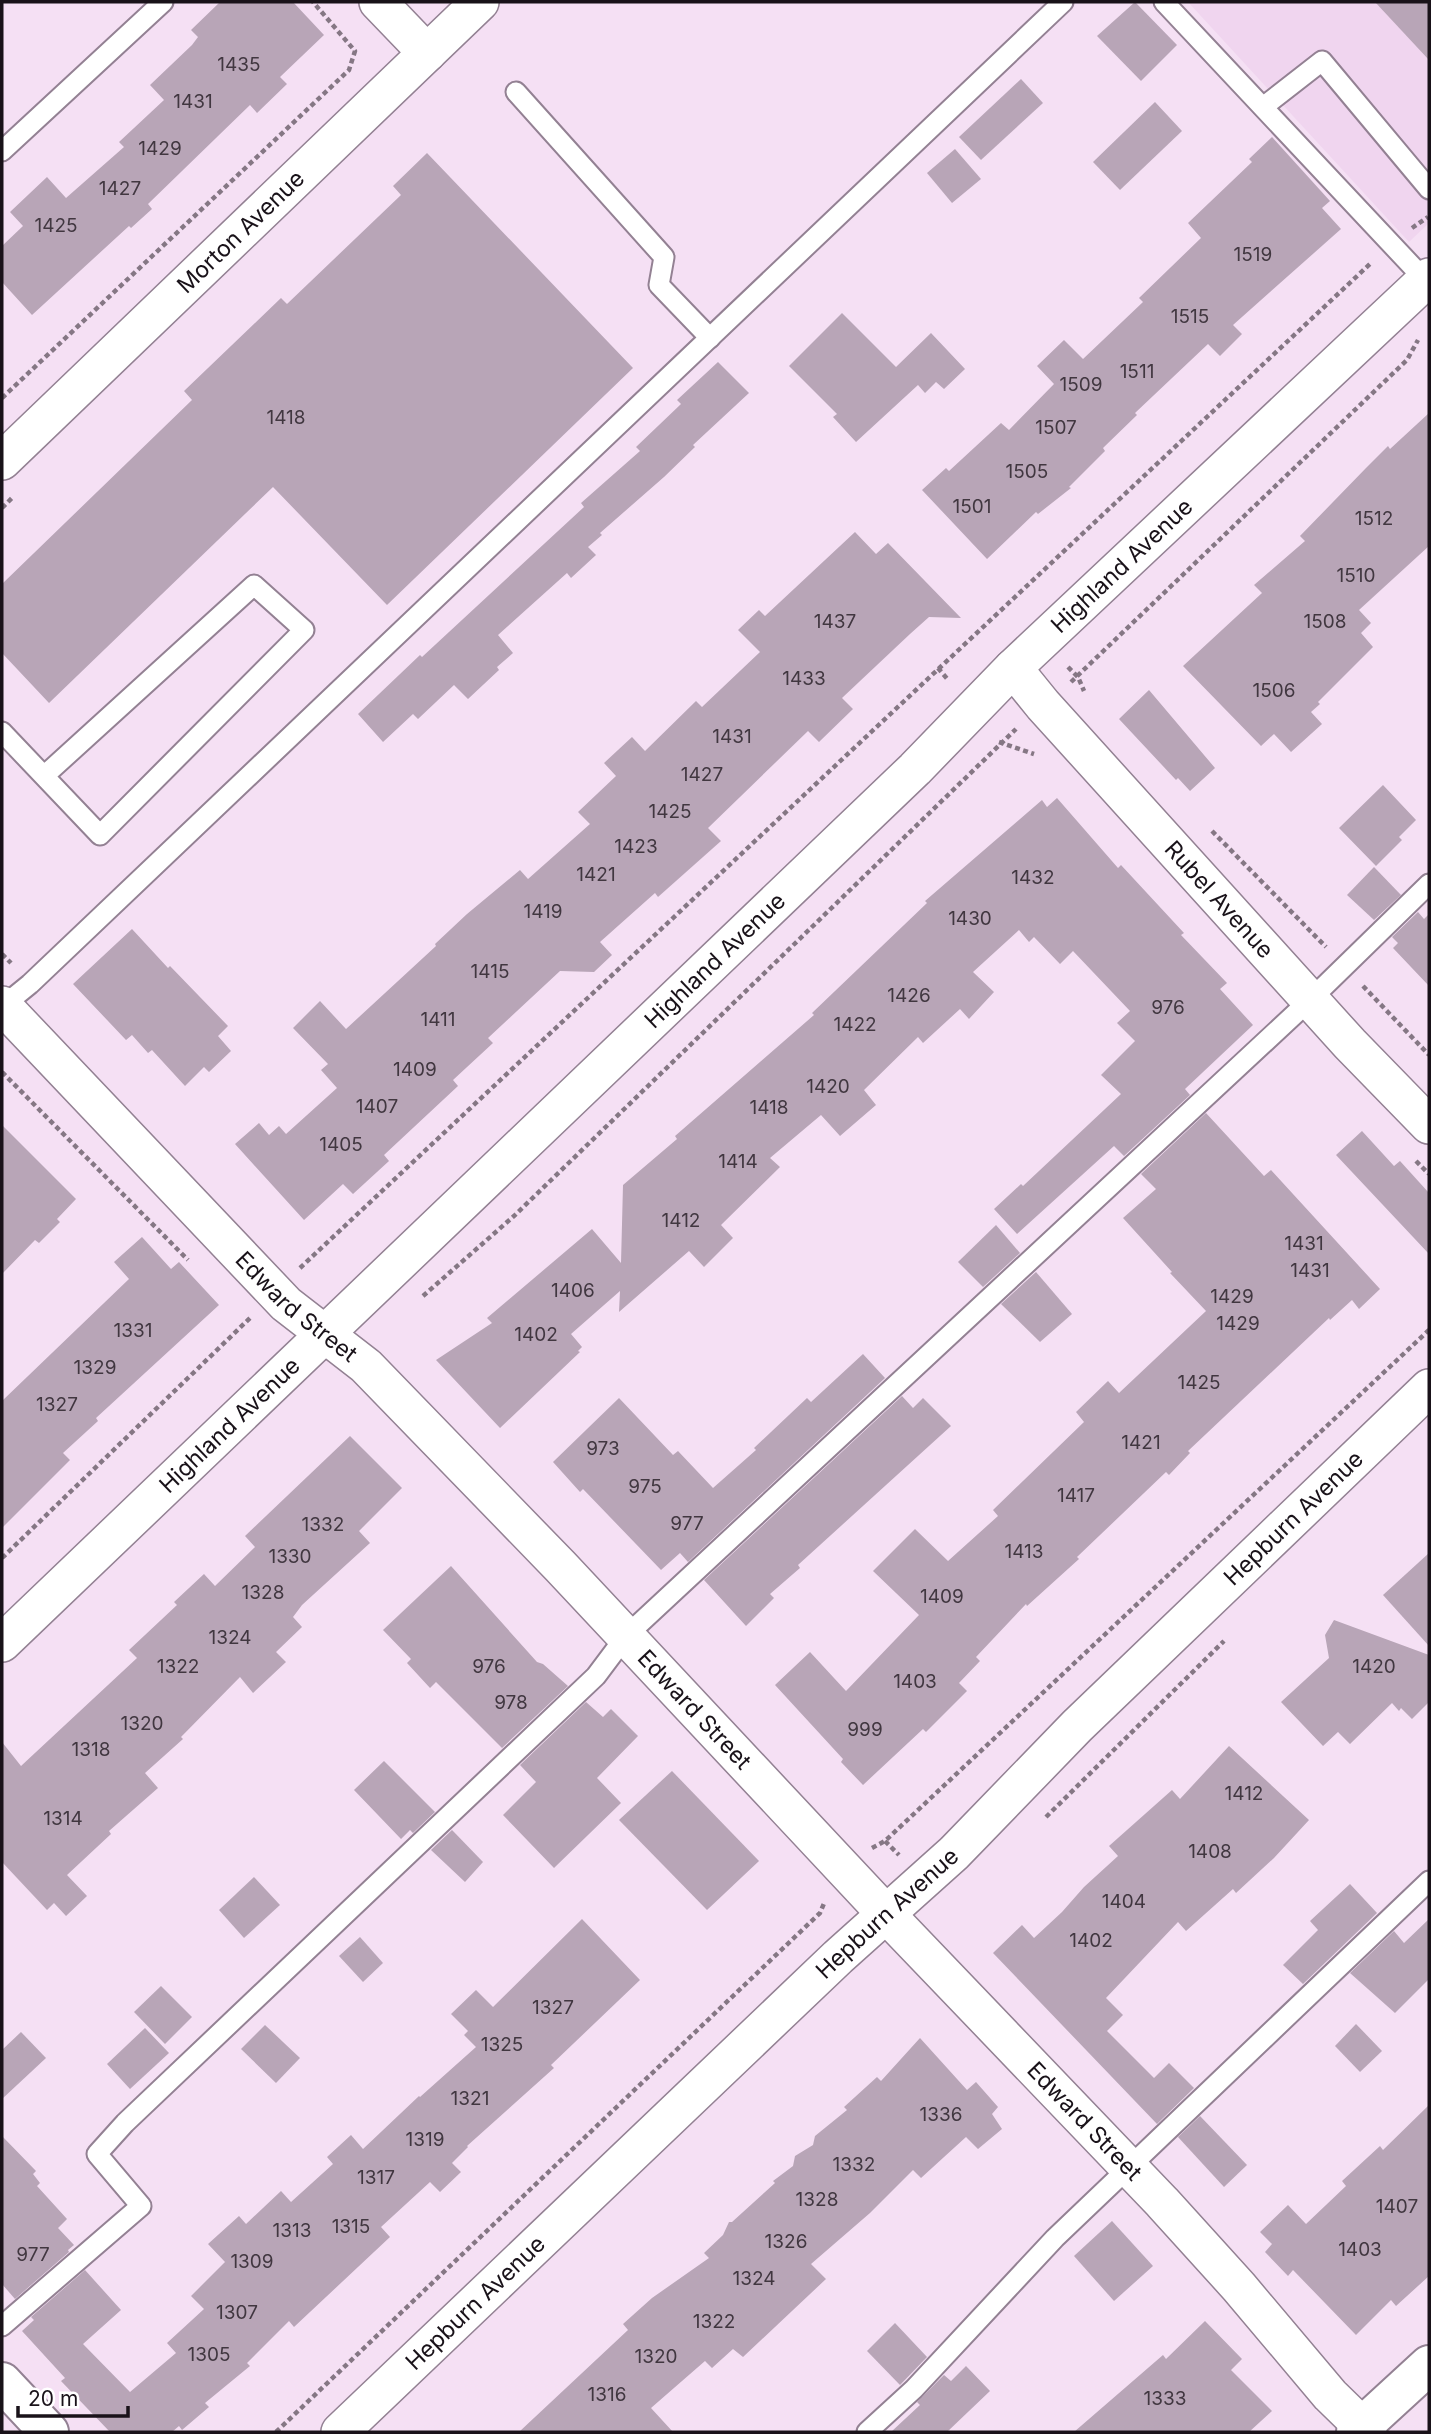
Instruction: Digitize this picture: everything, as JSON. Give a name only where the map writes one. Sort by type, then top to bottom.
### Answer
[{"type":"main road","points":[[1362,2430],[1429,2365]]},
{"type":"main road","points":[[2,2382],[49,2432]]},
{"type":"street","points":[[378,2],[427,53]]},
{"type":"street","name":"Morton Avenue","points":[[2,461],[480,2]]},
{"type":"street","name":"Highland Avenue","points":[[2,1643],[915,769],[1013,668],[1427,279]]},
{"type":"street","name":"Rubel Avenue","points":[[1013,668],[1043,705],[1310,1000],[1429,1125]]},
{"type":"street","name":"Edward Street","points":[[5,1014],[286,1304],[366,1366],[626,1636],[1129,2167],[1239,2287],[1362,2430]]},
{"type":"street","name":"Hepburn Avenue","points":[[340,2432],[828,1966],[954,1853],[1087,1716],[1429,1388]]},
{"type":"lane","points":[[2,151],[163,2]]},
{"type":"lane","points":[[5,1014],[30,984],[1063,2]]},
{"type":"lane","points":[[1164,2],[1427,279]]},
{"type":"lane","points":[[1263,107],[1322,61],[1429,189]]},
{"type":"lane","points":[[516,92],[664,257],[659,285],[710,338]]},
{"type":"lane","points":[[2,733],[100,835],[304,630],[254,585],[44,776]]},
{"type":"lane","points":[[2,2326],[141,2206],[97,2154],[125,2123],[596,1676],[626,1636],[1310,1000],[1429,884]]},
{"type":"lane","points":[[867,2432],[914,2389],[1055,2238],[1429,1881]]},
{"type":"path","points":[[2,398],[349,70],[355,51],[313,2]]},
{"type":"path","points":[[2,1558],[248,1321],[271,1288],[299,1269],[1377,257]]},
{"type":"path","points":[[415,1303],[514,1216],[1000,743],[1078,677],[1407,360],[1424,331]]},
{"type":"path","points":[[1011,600],[1042,643],[1078,677],[1087,698]]},
{"type":"path","points":[[1205,824],[1346,966],[1429,1055]]},
{"type":"path","points":[[2,1072],[191,1263]]},
{"type":"path","points":[[239,1311],[248,1321]]},
{"type":"shaded area","points":[[1188,2],[1429,2],[1429,223],[1409,242]]},
{"type":"building","points":[[220,2],[293,2],[324,35],[280,77],[287,84],[257,113],[250,105],[148,204],[152,209],[131,228],[129,226],[32,315],[2,282],[2,246],[23,226],[10,212],[47,177],[66,198],[124,147],[119,142],[164,100],[150,85],[192,45],[198,37],[191,30]]},
{"type":"building","points":[[1135,2],[1177,45],[1141,81],[1097,36]]},
{"type":"building","points":[[1375,2],[1429,2],[1429,60]]},
{"type":"building","points":[[1021,79],[1043,103],[981,160],[959,137]]},
{"type":"building","points":[[1155,102],[1182,131],[1120,190],[1093,162]]},
{"type":"building","points":[[1272,137],[1330,201],[1322,208],[1341,229],[1233,325],[1242,334],[1220,356],[1208,344],[1135,413],[1137,415],[1103,448],[1105,451],[1069,487],[1071,488],[1038,514],[1036,512],[987,559],[922,490],[946,468],[949,471],[1001,423],[1009,430],[1054,384],[1037,366],[1064,340],[1083,359],[1143,302],[1139,298],[1201,238],[1188,223],[1252,162],[1249,159]]},
{"type":"building","points":[[955,149],[981,179],[952,203],[927,173]]},
{"type":"building","points":[[427,153],[633,368],[387,605],[273,487],[49,703],[2,653],[2,584],[192,400],[184,391],[281,298],[287,304],[401,195],[393,186]]},
{"type":"building","points":[[842,313],[896,367],[931,333],[965,369],[944,389],[936,382],[925,393],[918,385],[856,442],[833,417],[837,414],[789,366]]},
{"type":"building","points":[[718,362],[749,393],[693,445],[695,447],[664,477],[600,533],[602,535],[588,547],[596,555],[571,578],[567,573],[498,635],[513,653],[497,667],[499,670],[468,699],[454,685],[418,719],[413,714],[383,742],[358,714],[584,507],[581,503],[640,451],[636,447],[681,404],[677,400]]},
{"type":"building","points":[[1429,413],[1429,546],[1359,610],[1371,623],[1361,633],[1373,647],[1311,712],[1322,724],[1291,752],[1274,734],[1261,746],[1183,666],[1262,593],[1254,585],[1305,541],[1300,536],[1366,468],[1388,446],[1390,449]]},
{"type":"building","points":[[855,532],[876,554],[888,543],[961,618],[929,617],[910,634],[842,698],[853,709],[819,742],[808,731],[708,828],[721,841],[658,897],[655,893],[600,942],[612,955],[594,972],[560,971],[488,1038],[493,1043],[453,1080],[458,1086],[384,1155],[389,1161],[353,1194],[343,1184],[304,1220],[235,1144],[259,1123],[269,1135],[279,1126],[286,1134],[337,1088],[321,1070],[328,1064],[293,1028],[320,1001],[346,1029],[467,914],[520,870],[528,879],[590,824],[578,812],[616,776],[604,763],[632,737],[645,751],[696,701],[702,707],[760,652],[738,630],[759,610],[765,616]]},
{"type":"building","points":[[1149,690],[1215,768],[1190,791],[1178,778],[1176,780],[1119,719]]},
{"type":"building","points":[[1383,785],[1416,820],[1399,837],[1402,840],[1376,866],[1339,828]]},
{"type":"building","points":[[1057,798],[1118,868],[1121,865],[1184,933],[1181,935],[1227,983],[1220,989],[1253,1025],[1185,1089],[1190,1095],[1124,1156],[1114,1146],[1017,1234],[994,1209],[1021,1184],[1023,1186],[1121,1094],[1101,1075],[1135,1041],[1117,1023],[1130,1011],[1073,951],[1060,964],[1034,937],[1029,942],[1019,930],[973,972],[994,992],[969,1019],[960,1009],[923,1043],[918,1037],[864,1090],[876,1105],[840,1136],[821,1115],[770,1158],[780,1167],[721,1225],[733,1238],[704,1267],[689,1251],[619,1312],[620,1291],[571,1334],[582,1347],[578,1351],[580,1352],[500,1428],[436,1360],[492,1323],[487,1318],[592,1229],[621,1263],[623,1185],[814,1015],[812,1013],[927,903],[925,901],[1042,800],[1047,807]]},
{"type":"building","points":[[1374,867],[1401,895],[1374,920],[1347,895]]},
{"type":"building","points":[[1418,912],[1424,919],[1429,914],[1429,986],[1393,948],[1398,943],[1392,937]]},
{"type":"building","points":[[132,929],[228,1026],[218,1036],[231,1051],[209,1072],[204,1067],[185,1086],[152,1050],[148,1053],[132,1035],[126,1040],[73,984]]},
{"type":"building","points":[[1206,1113],[1264,1176],[1271,1170],[1380,1289],[1359,1309],[1352,1300],[1330,1320],[1329,1318],[1188,1451],[1190,1453],[1169,1475],[1166,1472],[1077,1557],[1079,1559],[1027,1606],[1026,1604],[976,1657],[980,1661],[959,1683],[967,1691],[926,1732],[923,1729],[863,1785],[841,1762],[843,1759],[775,1685],[810,1652],[846,1691],[919,1615],[873,1571],[915,1529],[948,1561],[998,1516],[993,1510],[1084,1422],[1076,1412],[1108,1381],[1119,1393],[1206,1311],[1123,1218],[1156,1189],[1141,1174]]},
{"type":"building","points":[[2,1125],[76,1199],[57,1219],[60,1222],[39,1243],[35,1240],[2,1274]]},
{"type":"building","points":[[1362,1131],[1394,1166],[1400,1161],[1429,1193],[1429,1254],[1336,1155]]},
{"type":"building","points":[[996,1225],[1020,1253],[983,1287],[958,1262]]},
{"type":"building","points":[[142,1237],[171,1269],[179,1262],[219,1305],[96,1418],[98,1421],[63,1453],[70,1460],[2,1528],[2,1401],[129,1279],[114,1262]]},
{"type":"building","points":[[1036,1272],[1072,1314],[1040,1342],[1001,1304]]},
{"type":"building","points":[[863,1354],[885,1378],[688,1562],[680,1553],[661,1570],[583,1489],[580,1492],[553,1462],[619,1398],[673,1455],[678,1451],[713,1488],[756,1450],[754,1448],[807,1398],[811,1402]]},
{"type":"building","points":[[902,1396],[913,1408],[923,1398],[951,1426],[798,1565],[800,1568],[770,1594],[774,1598],[746,1626],[704,1580]]},
{"type":"building","points":[[350,1436],[402,1488],[359,1531],[370,1543],[302,1605],[293,1617],[302,1627],[276,1652],[286,1662],[253,1693],[240,1677],[181,1737],[183,1739],[145,1773],[158,1788],[109,1831],[111,1834],[67,1875],[87,1896],[66,1916],[54,1903],[47,1910],[2,1862],[2,1742],[21,1766],[137,1658],[129,1650],[177,1605],[174,1602],[204,1574],[215,1586],[255,1547],[245,1536]]},
{"type":"building","points":[[1429,1553],[1429,1646],[1383,1595]]},
{"type":"building","points":[[451,1566],[537,1662],[568,1686],[502,1748],[436,1682],[430,1688],[407,1663],[411,1659],[383,1630]]},
{"type":"building","points":[[1334,1620],[1429,1655],[1429,1702],[1412,1719],[1392,1703],[1350,1744],[1338,1732],[1323,1746],[1281,1702],[1329,1658],[1325,1635]]},
{"type":"building","points":[[586,1702],[603,1717],[611,1709],[638,1736],[597,1778],[621,1803],[554,1868],[503,1815],[536,1782],[520,1765]]},
{"type":"building","points":[[1229,1746],[1309,1820],[1274,1858],[1236,1893],[1233,1889],[1186,1931],[1178,1922],[1106,1998],[1123,2015],[1107,2031],[1154,2078],[1169,2063],[1194,2088],[1157,2124],[993,1953],[1022,1925],[1034,1938],[1118,1856],[1109,1846],[1172,1790],[1180,1799]]},
{"type":"building","points":[[384,1761],[435,1812],[413,1833],[410,1830],[401,1839],[354,1790]]},
{"type":"building","points":[[672,1771],[759,1861],[707,1910],[619,1820]]},
{"type":"building","points":[[452,1830],[483,1862],[465,1882],[431,1850]]},
{"type":"building","points":[[254,1877],[280,1905],[244,1938],[219,1910]]},
{"type":"building","points":[[1350,1884],[1377,1913],[1303,1984],[1283,1965],[1318,1930],[1310,1921]]},
{"type":"building","points":[[582,1919],[640,1980],[551,2065],[554,2068],[467,2146],[452,2163],[461,2172],[440,2192],[430,2182],[381,2227],[390,2237],[294,2327],[289,2321],[247,2363],[250,2366],[205,2403],[209,2407],[182,2430],[179,2426],[172,2432],[110,2432],[61,2381],[65,2378],[22,2331],[34,2320],[31,2317],[85,2270],[121,2310],[83,2344],[130,2392],[176,2353],[167,2343],[204,2309],[191,2296],[225,2262],[208,2244],[239,2216],[246,2224],[281,2191],[291,2202],[333,2164],[327,2157],[351,2135],[363,2149],[476,2047],[464,2035],[468,2031],[451,2014],[476,1990],[493,2007]]},
{"type":"building","points":[[1429,1919],[1429,1979],[1395,2013],[1350,1973],[1394,1931],[1404,1943]]},
{"type":"building","points":[[360,1937],[383,1963],[363,1982],[339,1956]]},
{"type":"building","points":[[161,1986],[192,2017],[165,2044],[134,2012]]},
{"type":"building","points":[[1356,2024],[1382,2051],[1360,2072],[1335,2046]]},
{"type":"building","points":[[265,2025],[300,2058],[276,2083],[241,2049]]},
{"type":"building","points":[[145,2028],[169,2053],[130,2089],[107,2064]]},
{"type":"building","points":[[21,2032],[46,2058],[2,2099],[2,2050]]},
{"type":"building","points":[[920,2038],[967,2090],[976,2082],[998,2107],[992,2114],[1002,2129],[978,2149],[966,2137],[921,2178],[913,2170],[870,2213],[811,2264],[826,2279],[743,2357],[733,2349],[712,2368],[705,2361],[651,2408],[673,2432],[519,2432],[628,2330],[623,2324],[652,2298],[709,2258],[704,2253],[723,2235],[729,2222],[793,2166],[795,2156],[813,2145],[815,2136],[847,2110],[844,2107],[877,2077],[881,2081]]},
{"type":"building","points":[[1429,2105],[1429,2276],[1396,2306],[1391,2300],[1356,2335],[1293,2270],[1288,2276],[1265,2252],[1272,2244],[1260,2232],[1288,2205],[1306,2224],[1346,2186],[1342,2181],[1380,2146],[1383,2150]]},
{"type":"building","points":[[1200,2116],[1247,2165],[1224,2187],[1178,2137]]},
{"type":"building","points":[[2,2136],[36,2171],[33,2174],[40,2183],[37,2186],[67,2219],[58,2228],[74,2245],[15,2299],[2,2284]]},
{"type":"building","points":[[1112,2221],[1153,2266],[1114,2301],[1074,2256]]},
{"type":"building","points":[[1205,2321],[1242,2359],[1231,2370],[1272,2411],[1249,2432],[1074,2432],[1163,2355],[1166,2359]]},
{"type":"building","points":[[895,2323],[927,2357],[900,2385],[867,2351]]},
{"type":"building","points":[[966,2366],[990,2391],[947,2432],[891,2432],[920,2405],[917,2402],[944,2375],[951,2381]]}]
